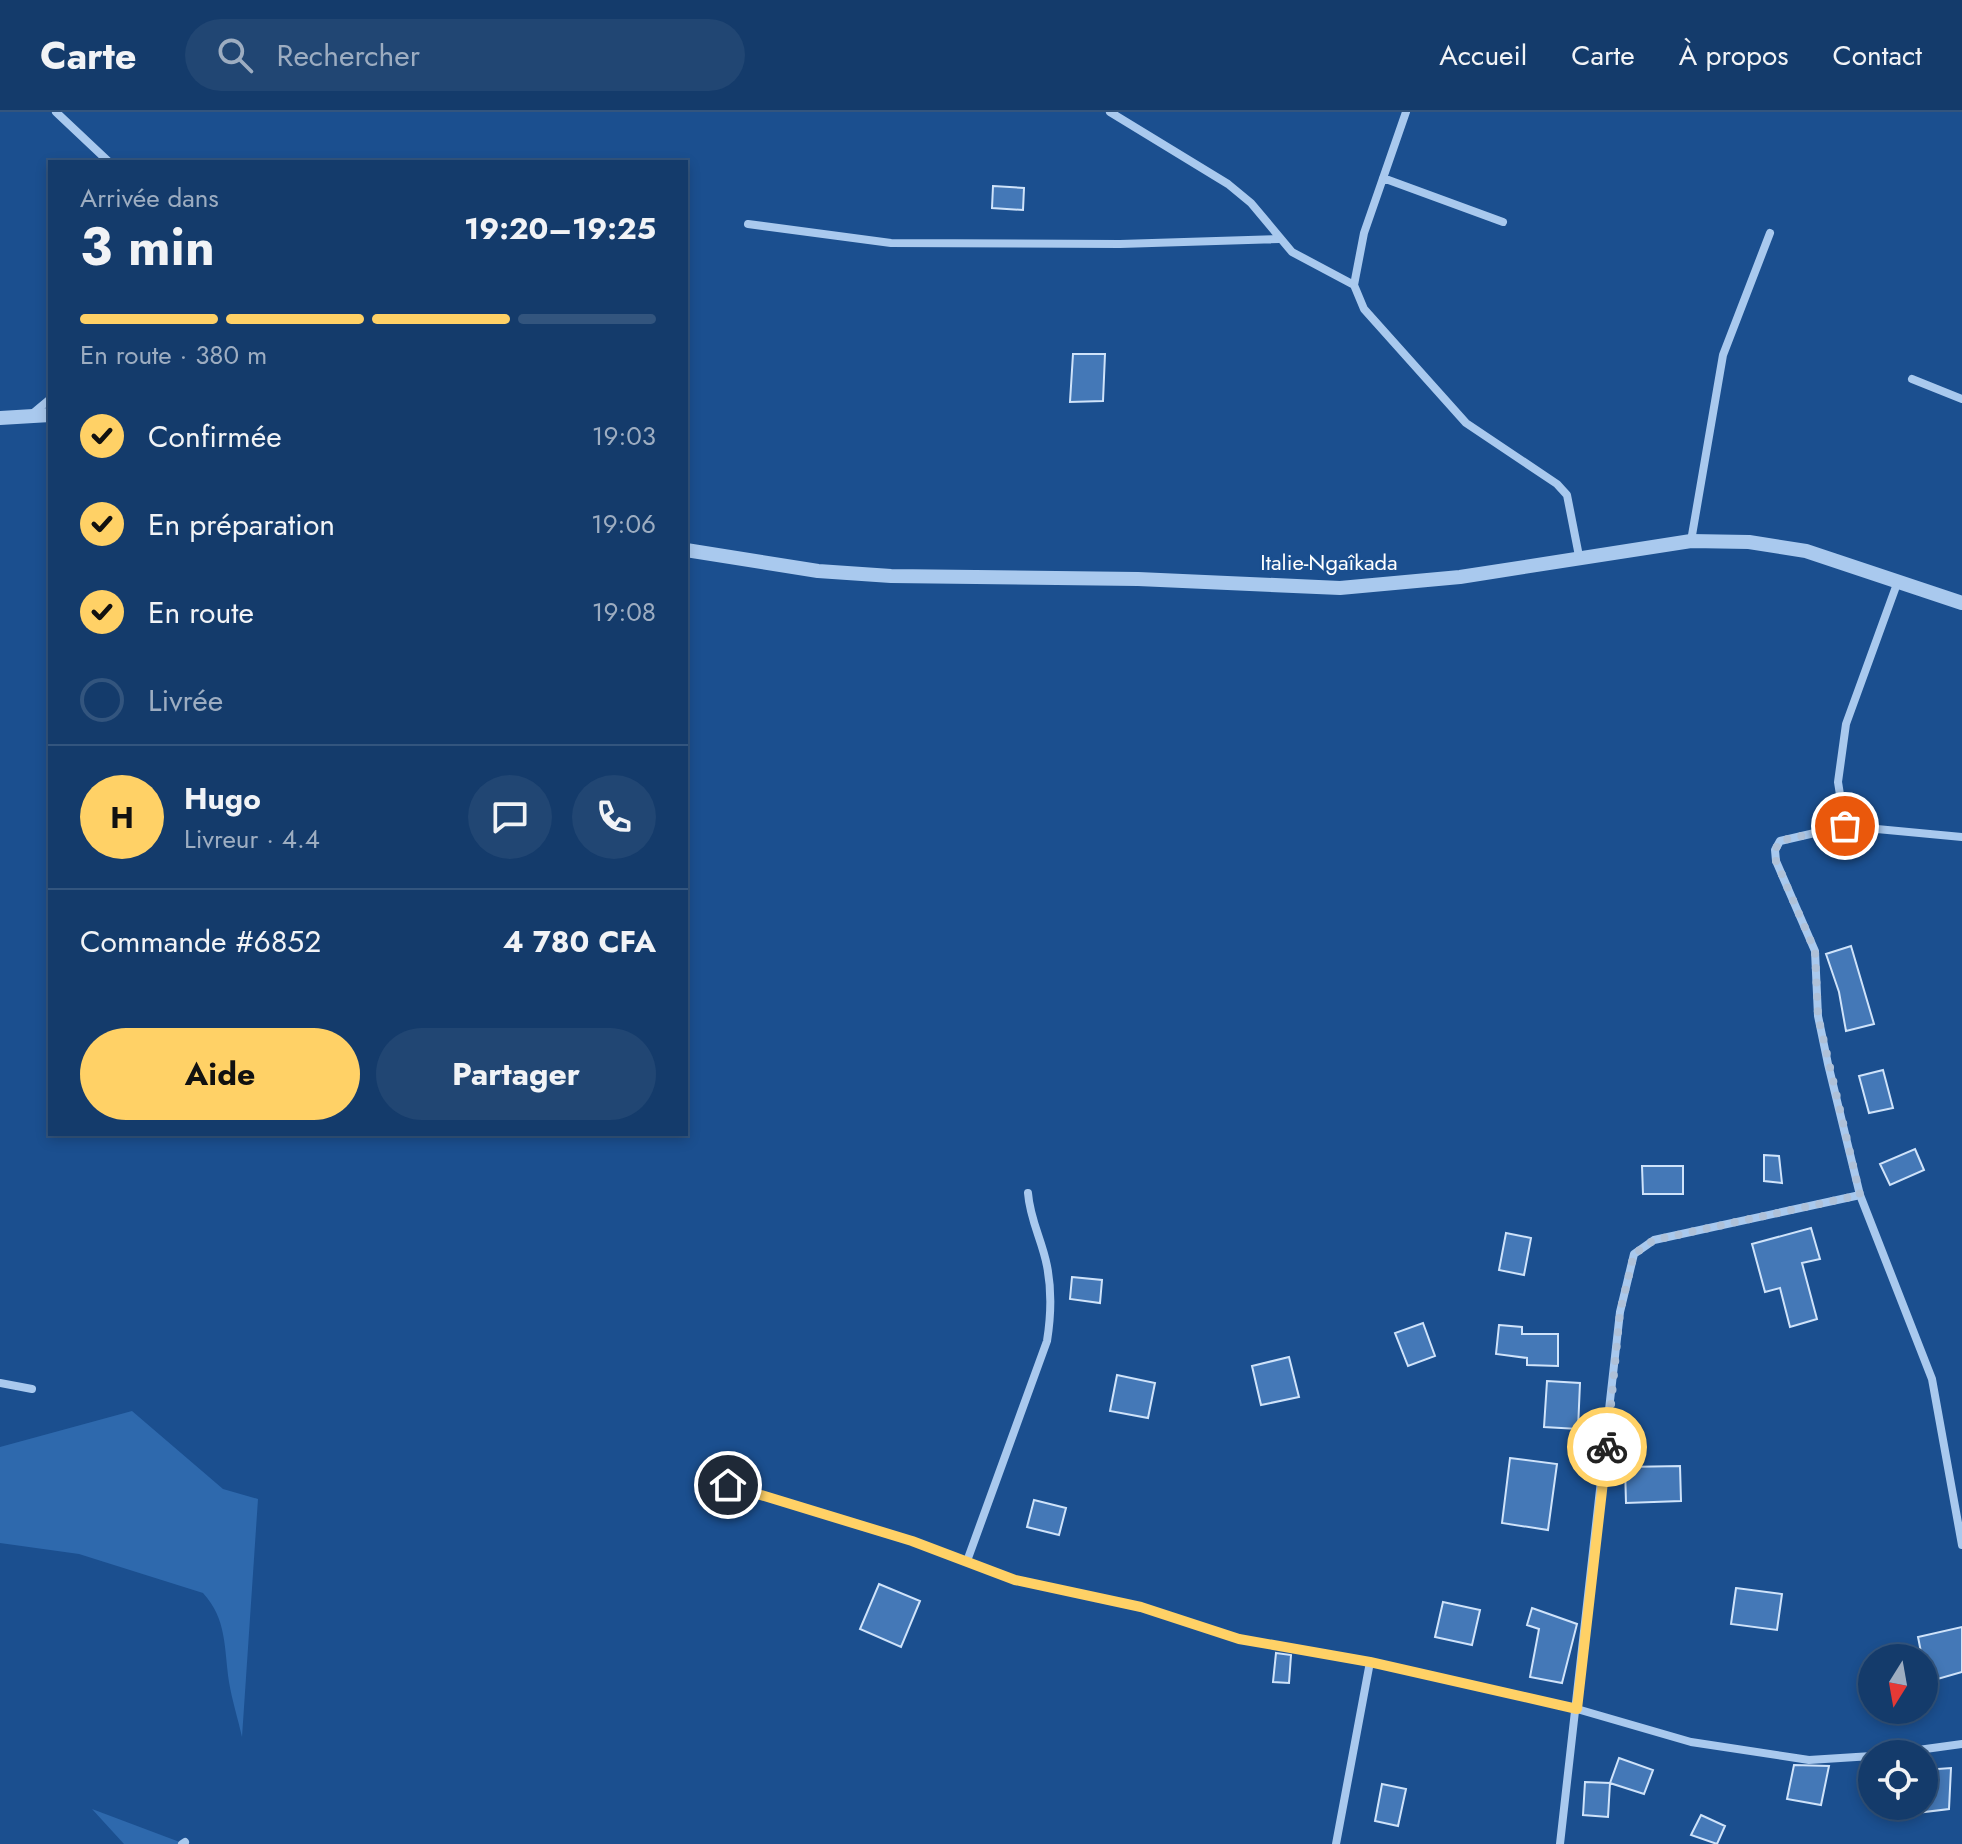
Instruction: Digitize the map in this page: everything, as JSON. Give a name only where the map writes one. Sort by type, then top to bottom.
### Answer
[{"type":"street","points":[[56,112],[107,160]]},
{"type":"street","points":[[1110,112],[1228,184],[1251,203],[1292,252],[1354,285]]},
{"type":"street","points":[[1406,112],[1364,233],[1354,285],[1364,309],[1466,423],[1557,484],[1567,495],[1579,556]]},
{"type":"street","points":[[1383,178],[1503,222]]},
{"type":"street","points":[[748,224],[891,243],[1134,244],[1279,239]]},
{"type":"street","points":[[1691,541],[1723,355],[1770,233]]},
{"type":"street","points":[[1912,379],[1962,399]]},
{"type":"street","points":[[32,414],[48,401]]},
{"type":"street","points":[[0,418],[48,415]]},
{"type":"street","name":"Italie-Ngaîkada","points":[[688,550],[818,571],[891,576],[1138,579],[1340,588],[1460,577],[1579,556],[1691,541],[1749,542],[1806,551],[1898,579],[1962,603]]},
{"type":"street","points":[[1845,826],[1838,782],[1846,724],[1898,579]]},
{"type":"street","points":[[1962,837],[1845,826],[1780,841],[1775,850],[1776,861],[1815,951],[1818,1016],[1860,1195],[1932,1379],[1962,1545]]},
{"type":"street","points":[[967,1561],[1047,1341],[1051,1313],[1047,1265],[1030,1220],[1028,1193]]},
{"type":"street","points":[[1560,1844],[1620,1312],[1634,1254],[1654,1240],[1860,1195]]},
{"type":"street","points":[[0,1383],[32,1389]]},
{"type":"street","points":[[728,1485],[967,1561],[1015,1580],[1141,1607],[1239,1639],[1370,1662],[1577,1709],[1691,1742],[1809,1760],[1858,1757]]},
{"type":"street","points":[[1336,1844],[1370,1662]]},
{"type":"street","points":[[1938,1747],[1962,1744]]},
{"type":"shaded area","points":[[132,1411],[223,1489],[258,1499],[242,1737],[230,1689],[220,1624],[203,1593],[79,1554],[0,1543],[0,1447]]},
{"type":"shaded area","points":[[92,1809],[185,1844],[124,1844]]},
{"type":"building","points":[[993,186],[1024,188],[1023,210],[992,208]]},
{"type":"building","points":[[1073,354],[1105,354],[1103,401],[1070,402]]},
{"type":"building","points":[[1851,946],[1874,1024],[1846,1031],[1839,992],[1826,954]]},
{"type":"building","points":[[1883,1070],[1893,1108],[1869,1113],[1859,1076]]},
{"type":"building","points":[[1915,1149],[1924,1170],[1890,1185],[1880,1164]]},
{"type":"building","points":[[1764,1155],[1779,1156],[1782,1183],[1764,1181]]},
{"type":"building","points":[[1642,1166],[1683,1166],[1683,1194],[1643,1194]]},
{"type":"building","points":[[1811,1228],[1820,1259],[1802,1263],[1817,1319],[1790,1327],[1780,1288],[1765,1292],[1752,1244]]},
{"type":"building","points":[[1506,1233],[1531,1238],[1524,1275],[1499,1270]]},
{"type":"building","points":[[1072,1277],[1102,1280],[1100,1303],[1070,1299]]},
{"type":"building","points":[[1423,1323],[1435,1356],[1408,1366],[1395,1333]]},
{"type":"building","points":[[1499,1325],[1522,1327],[1522,1334],[1558,1334],[1558,1366],[1527,1365],[1527,1358],[1496,1354]]},
{"type":"building","points":[[1289,1357],[1299,1397],[1261,1405],[1252,1366]]},
{"type":"building","points":[[1117,1375],[1155,1383],[1148,1418],[1110,1411]]},
{"type":"building","points":[[1547,1381],[1580,1383],[1578,1429],[1544,1427]]},
{"type":"building","points":[[1510,1458],[1557,1464],[1548,1530],[1502,1523]]},
{"type":"building","points":[[1680,1466],[1681,1501],[1626,1503],[1625,1467]]},
{"type":"building","points":[[1034,1500],[1066,1508],[1059,1535],[1027,1527]]},
{"type":"building","points":[[879,1584],[920,1601],[901,1647],[860,1629]]},
{"type":"building","points":[[1736,1588],[1782,1594],[1777,1630],[1731,1624]]},
{"type":"building","points":[[1443,1602],[1480,1610],[1472,1645],[1435,1637]]},
{"type":"building","points":[[1532,1608],[1577,1624],[1562,1683],[1530,1677],[1539,1629],[1527,1625]]},
{"type":"building","points":[[1962,1627],[1962,1672],[1938,1679],[1938,1644],[1919,1644],[1918,1637]]},
{"type":"building","points":[[1276,1653],[1291,1655],[1289,1683],[1273,1682]]},
{"type":"building","points":[[1619,1758],[1653,1770],[1644,1794],[1610,1783]]},
{"type":"building","points":[[1794,1765],[1829,1766],[1821,1805],[1787,1799]]},
{"type":"building","points":[[1951,1768],[1949,1809],[1938,1810],[1938,1769]]},
{"type":"building","points":[[1585,1782],[1610,1783],[1608,1817],[1583,1815]]},
{"type":"building","points":[[1382,1784],[1406,1789],[1398,1826],[1375,1821]]},
{"type":"building","points":[[1701,1815],[1725,1826],[1717,1844],[1691,1835]]},
{"type":"way so far","points":[[1607,1447],[1620,1312],[1627,1272],[1634,1254],[1654,1240],[1860,1195],[1818,1016],[1815,951],[1776,861],[1775,850],[1780,841],[1845,826]]},
{"type":"route","points":[[728,1485],[912,1541],[1015,1580],[1141,1607],[1239,1639],[1370,1662],[1577,1709],[1607,1447]]}]
